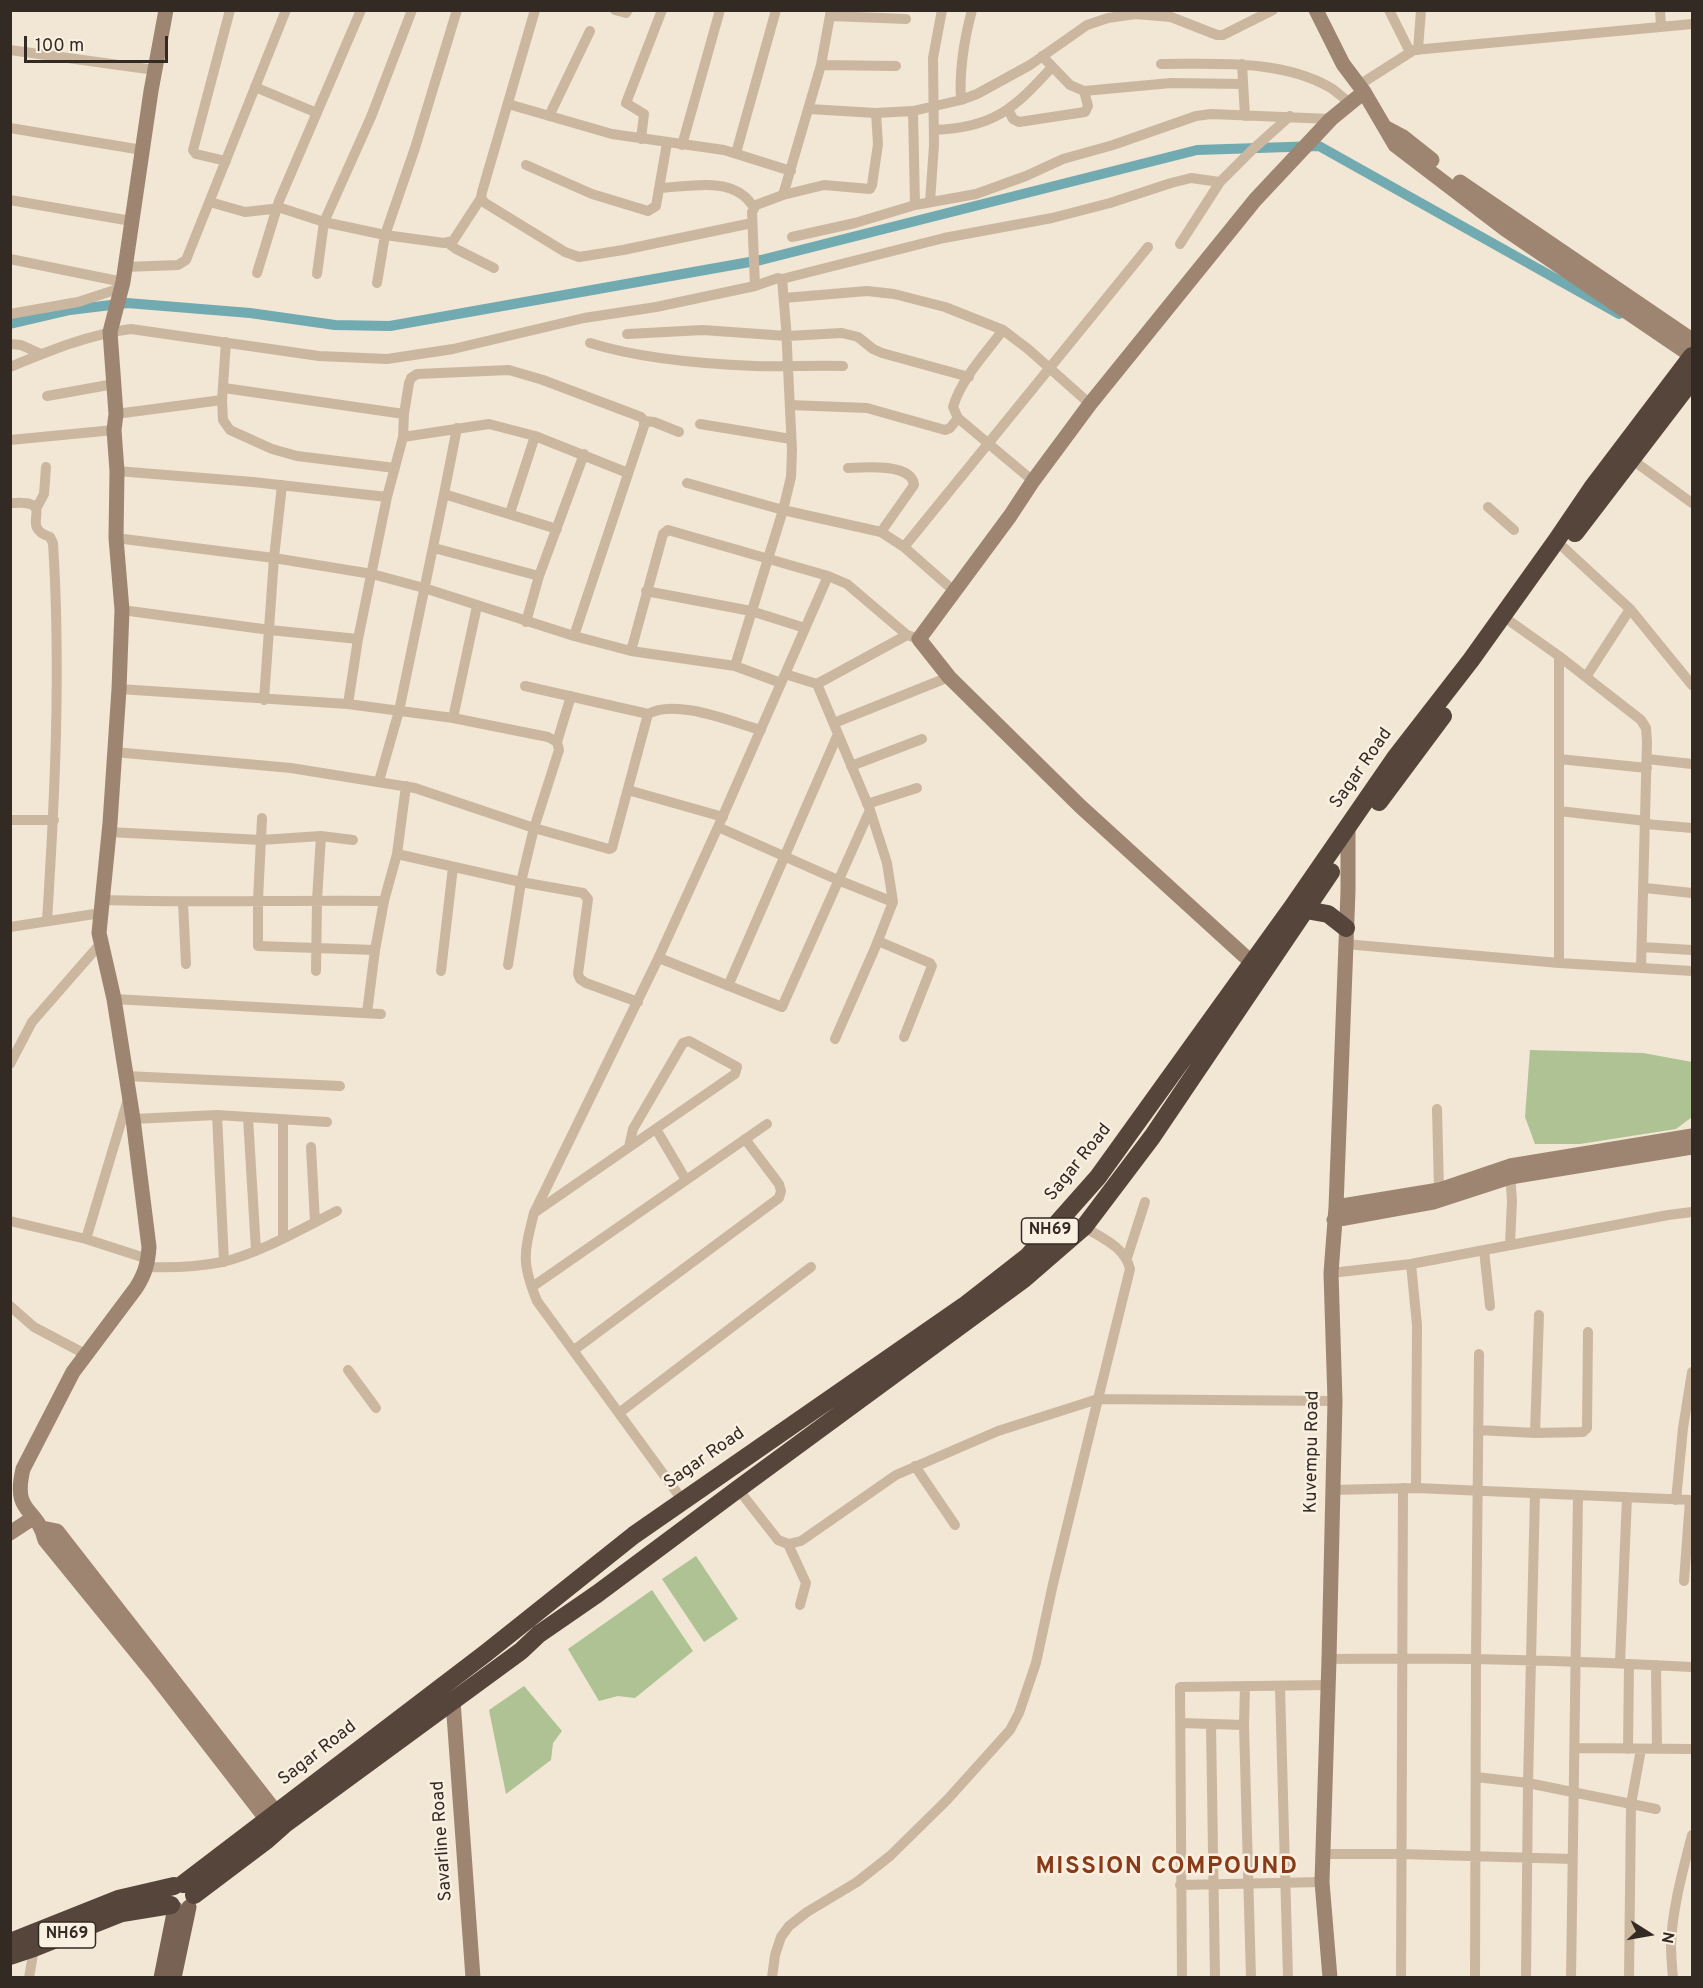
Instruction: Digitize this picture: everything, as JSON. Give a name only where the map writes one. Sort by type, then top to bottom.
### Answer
[{"type":"highway","name":"Sagar Road","points":[[181,1897],[272,1816],[486,1653],[634,1535],[964,1306],[1028,1256],[1098,1177],[1257,968],[1306,910],[1395,758],[1471,660],[1592,488],[1692,356]]},
{"type":"highway","name":"Sagar Road","points":[[181,1897],[267,1840],[285,1824],[521,1651],[539,1634],[615,1581],[1024,1279],[1084,1227],[1152,1137],[1257,968],[1349,834],[1511,622],[1630,459],[1692,380]]},
{"type":"highway","points":[[1306,910],[1328,914],[1335,918],[1346,936]]},
{"type":"highway","name":"NH69","points":[[10,1956],[122,1913],[181,1897]]},
{"type":"highway","name":"NH69","points":[[10,1942],[118,1899],[181,1897]]},
{"type":"main road","points":[[161,1977],[181,1897]]},
{"type":"main road","points":[[174,1977],[181,1937],[181,1897]]},
{"type":"street","points":[[166,10],[122,283],[112,324],[116,414],[114,430],[117,471],[116,538],[122,610],[109,832],[99,933],[114,999],[134,1119],[149,1247],[148,1263],[136,1288],[73,1372],[22,1469],[19,1485],[21,1501],[37,1523],[45,1540],[272,1816]]},
{"type":"street","points":[[226,161],[196,154],[193,150],[230,10]]},
{"type":"street","points":[[10,314],[78,302],[122,283],[182,264],[186,260],[286,10]]},
{"type":"street","points":[[257,273],[276,208],[361,10]]},
{"type":"street","points":[[317,274],[324,222],[371,117],[412,10]]},
{"type":"street","points":[[377,283],[385,235],[415,148],[457,10]]},
{"type":"street","points":[[615,10],[626,14],[628,10]]},
{"type":"street","points":[[641,139],[644,114],[626,103],[662,10]]},
{"type":"street","points":[[682,145],[720,10]]},
{"type":"street","points":[[736,153],[776,10]]},
{"type":"street","points":[[930,202],[934,130],[933,58],[942,10]]},
{"type":"street","points":[[961,100],[961,62],[972,10]]},
{"type":"street","points":[[809,109],[876,113],[913,111],[961,100],[977,94],[1042,56],[1101,15],[1139,12],[1171,17],[1217,35],[1223,35],[1273,10]]},
{"type":"street","points":[[1316,10],[1343,64],[1361,88],[1395,145],[1505,229],[1692,356]]},
{"type":"street","points":[[1389,10],[1414,51]]},
{"type":"street","points":[[1414,51],[1421,10]]},
{"type":"street","points":[[1660,10],[1661,27]]},
{"type":"street","points":[[448,243],[453,241],[481,198],[534,11]]},
{"type":"street","points":[[783,195],[821,66],[831,14],[906,19]]},
{"type":"street","points":[[116,538],[274,558],[372,574],[424,588],[526,622],[631,651],[735,666],[783,679],[817,684],[913,637],[954,591],[1090,404],[1255,200],[1361,88],[1414,51],[1692,24]]},
{"type":"street","points":[[549,116],[590,31]]},
{"type":"street","points":[[10,50],[155,70]]},
{"type":"street","points":[[1042,56],[1070,85],[1084,91],[1171,83],[1243,84]]},
{"type":"street","points":[[1161,64],[1242,64],[1271,67],[1315,80],[1332,88],[1349,102]]},
{"type":"street","points":[[1242,64],[1245,116]]},
{"type":"street","points":[[821,66],[896,66]]},
{"type":"street","points":[[934,130],[959,129],[986,122],[1024,98],[1052,67]]},
{"type":"street","points":[[255,87],[317,113]]},
{"type":"street","points":[[1008,109],[1013,119],[1019,122],[1085,112],[1088,106],[1084,91]]},
{"type":"street","points":[[508,104],[612,134],[736,153],[790,171]]},
{"type":"street","points":[[913,111],[915,205]]},
{"type":"street","points":[[754,207],[783,195],[824,185],[870,189],[878,144],[876,113]]},
{"type":"street","points":[[792,237],[855,223],[915,205],[976,194],[1064,159],[1113,145],[1196,116],[1211,114],[1331,119]]},
{"type":"street","points":[[1180,244],[1220,182],[1290,116]]},
{"type":"street","points":[[10,128],[142,150]]},
{"type":"street","points":[[1386,128],[1403,137],[1452,177],[1515,221],[1692,340]]},
{"type":"street","points":[[526,165],[592,194],[648,212],[656,206],[667,143]]},
{"type":"street","points":[[10,367],[112,324],[131,329],[319,356],[387,359],[453,349],[584,318],[656,307],[755,281],[782,279],[944,238],[1052,219],[1191,178],[1220,182]]},
{"type":"street","points":[[659,188],[709,185],[726,188],[745,196],[754,207],[752,223],[755,281]]},
{"type":"street","points":[[481,198],[485,203],[565,252],[579,256],[623,250],[752,223]]},
{"type":"street","points":[[10,200],[131,221]]},
{"type":"street","points":[[210,202],[245,212],[276,208],[324,222],[385,235],[448,243],[494,268]]},
{"type":"street","points":[[904,547],[1149,247]]},
{"type":"street","points":[[10,260],[122,283]]},
{"type":"street","points":[[735,666],[791,477],[790,405],[782,279]]},
{"type":"street","points":[[783,298],[867,291],[894,294],[945,307],[1004,330],[1050,367],[1090,404]]},
{"type":"street","points":[[627,334],[703,330],[786,336],[850,334],[882,353],[969,377]]},
{"type":"street","points":[[1004,330],[969,377],[953,407],[958,418],[1033,481]]},
{"type":"street","points":[[226,342],[222,400],[223,420],[230,430],[272,449],[297,456],[395,468]]},
{"type":"street","points":[[590,343],[630,353],[701,362],[754,366],[843,366]]},
{"type":"street","points":[[10,344],[21,345],[40,354]]},
{"type":"street","points":[[348,704],[358,639],[387,497],[404,437],[404,414],[411,378],[417,374],[510,370],[543,380],[679,432]]},
{"type":"street","points":[[47,396],[114,384]]},
{"type":"street","points":[[224,388],[404,414]]},
{"type":"street","points":[[116,414],[222,400]]},
{"type":"street","points":[[790,405],[867,408],[945,430],[950,428],[958,418]]},
{"type":"street","points":[[574,636],[644,426],[644,420]]},
{"type":"street","points":[[404,437],[489,424],[535,436],[628,473]]},
{"type":"street","points":[[700,424],[791,439]]},
{"type":"street","points":[[379,782],[399,711],[457,428]]},
{"type":"street","points":[[10,440],[114,430]]},
{"type":"street","points":[[510,513],[535,436]]},
{"type":"street","points":[[526,622],[539,576],[584,454]]},
{"type":"street","points":[[1630,459],[1692,502]]},
{"type":"street","points":[[46,467],[44,494],[36,509],[36,529],[39,533],[50,537],[53,543],[56,594],[54,820],[47,921]]},
{"type":"street","points":[[848,468],[890,468],[908,473],[913,479],[914,485],[881,532]]},
{"type":"street","points":[[117,471],[282,485],[387,497]]},
{"type":"street","points":[[687,483],[783,510],[881,532],[904,547],[954,591]]},
{"type":"street","points":[[264,700],[274,558],[282,485]]},
{"type":"street","points":[[444,494],[557,529]]},
{"type":"street","points":[[10,503],[31,504],[36,509]]},
{"type":"street","points":[[1488,507],[1514,530]]},
{"type":"street","points":[[631,651],[663,534],[668,530],[828,576],[847,584],[913,637],[949,677],[1080,806],[1257,968]]},
{"type":"street","points":[[434,548],[539,576]]},
{"type":"street","points":[[1564,548],[1630,609],[1692,685]]},
{"type":"street","points":[[682,1501],[537,1301],[527,1276],[525,1249],[534,1213],[659,958],[828,576]]},
{"type":"street","points":[[646,591],[751,611],[805,628]]},
{"type":"street","points":[[453,718],[477,606]]},
{"type":"street","points":[[1586,676],[1630,609]]},
{"type":"street","points":[[122,610],[270,630],[358,639]]},
{"type":"street","points":[[1511,622],[1586,676],[1641,720],[1646,728],[1645,888],[1641,968]]},
{"type":"street","points":[[1559,656],[1559,963]]},
{"type":"street","points":[[834,723],[949,677]]},
{"type":"street","points":[[817,684],[868,807],[887,863],[893,902],[835,1038]]},
{"type":"street","points":[[525,686],[648,714],[662,708],[681,709],[761,730]]},
{"type":"street","points":[[119,689],[348,704],[453,718],[548,737],[557,742]]},
{"type":"street","points":[[508,964],[521,882],[534,828],[559,750],[557,742],[571,696]]},
{"type":"street","points":[[114,752],[291,768],[406,786],[534,828],[609,849],[612,848],[648,714]]},
{"type":"street","points":[[728,986],[838,734]]},
{"type":"street","points":[[851,766],[922,739]]},
{"type":"street","points":[[1559,759],[1692,764]]},
{"type":"street","points":[[367,1013],[375,950],[384,901],[397,854],[406,786]]},
{"type":"street","points":[[659,958],[782,1007],[868,807],[917,788]]},
{"type":"street","points":[[628,790],[721,822],[785,857],[893,902]]},
{"type":"street","points":[[1559,811],[1692,828]]},
{"type":"street","points":[[262,818],[258,946],[375,950]]},
{"type":"street","points":[[10,820],[54,820]]},
{"type":"street","points":[[109,832],[261,840],[321,836],[353,840]]},
{"type":"street","name":"Kuvempu Road","points":[[1330,1977],[1322,1882],[1322,1854],[1335,1401],[1331,1273],[1349,834]]},
{"type":"street","points":[[316,971],[321,836]]},
{"type":"street","points":[[397,854],[521,882],[583,893],[588,899],[578,974],[580,979],[638,1002]]},
{"type":"street","points":[[441,971],[453,867]]},
{"type":"street","points":[[1645,888],[1692,893]]},
{"type":"street","points":[[10,927],[47,921],[102,906],[258,900],[384,901]]},
{"type":"street","points":[[183,903],[186,964]]},
{"type":"street","points":[[1346,936],[1559,963],[1692,971]]},
{"type":"street","points":[[878,940],[930,963],[932,966],[904,1037]]},
{"type":"street","points":[[10,1064],[16,1042],[101,943]]},
{"type":"street","points":[[1642,947],[1692,950]]},
{"type":"street","points":[[114,999],[381,1014]]},
{"type":"street","points":[[534,1213],[735,1074],[737,1067],[689,1041],[683,1042],[633,1129],[629,1147]]},
{"type":"street","points":[[126,1076],[340,1086]]},
{"type":"street","points":[[86,1239],[129,1096]]},
{"type":"street","points":[[1437,1109],[1439,1190]]},
{"type":"street","points":[[134,1119],[217,1115],[327,1122]]},
{"type":"street","points":[[217,1115],[224,1262]]},
{"type":"street","points":[[248,1118],[256,1250]]},
{"type":"street","points":[[283,1120],[283,1237]]},
{"type":"street","points":[[532,1287],[767,1124]]},
{"type":"street","points":[[656,1129],[687,1180]]},
{"type":"street","points":[[1335,1214],[1510,1171],[1692,1136]]},
{"type":"street","points":[[574,1350],[779,1198],[781,1191],[779,1184],[745,1139]]},
{"type":"street","points":[[311,1147],[315,1222]]},
{"type":"street","points":[[1335,1214],[1433,1202],[1510,1171],[1692,1148]]},
{"type":"street","points":[[1510,1171],[1512,1201],[1510,1244]]},
{"type":"street","points":[[1127,1258],[1145,1202]]},
{"type":"street","points":[[10,1221],[86,1239],[148,1263],[192,1267],[224,1262],[256,1250],[337,1212]]},
{"type":"street","points":[[1331,1273],[1411,1264],[1692,1212]]},
{"type":"street","points":[[772,1977],[775,1955],[781,1937],[789,1926],[807,1912],[857,1882],[890,1856],[947,1800],[1010,1730],[1019,1713],[1036,1663],[1130,1269],[1127,1258],[1119,1249],[1084,1227]]},
{"type":"street","points":[[1484,1250],[1490,1306]]},
{"type":"street","points":[[1411,1264],[1417,1325],[1416,1488]]},
{"type":"street","points":[[619,1413],[811,1267]]},
{"type":"street","points":[[10,1306],[34,1327],[87,1355]]},
{"type":"street","points":[[1535,1433],[1539,1315]]},
{"type":"street","points":[[1478,1430],[1535,1433],[1583,1432],[1587,1428],[1588,1332]]},
{"type":"street","points":[[1475,1977],[1479,1354]]},
{"type":"street","points":[[348,1370],[376,1408]]},
{"type":"street","points":[[1676,1500],[1688,1429],[1692,1372]]},
{"type":"street","points":[[738,1489],[778,1540],[788,1544],[801,1540],[896,1475],[915,1466],[998,1431],[1098,1399],[1335,1401]]},
{"type":"street","points":[[915,1466],[955,1525]]},
{"type":"street","points":[[1401,1977],[1403,1488]]},
{"type":"street","points":[[1332,1490],[1416,1488],[1691,1500],[1684,1581]]},
{"type":"street","points":[[1526,1977],[1530,1661],[1535,1494]]},
{"type":"street","points":[[1572,1977],[1578,1495]]},
{"type":"street","points":[[1627,1497],[1625,1663],[1628,1749]]},
{"type":"street","points":[[10,1533],[37,1523]]},
{"type":"street","points":[[788,1544],[806,1583],[800,1605]]},
{"type":"street","points":[[1329,1659],[1476,1659],[1692,1667]]},
{"type":"street","points":[[1656,1665],[1657,1749]]},
{"type":"street","points":[[1182,1977],[1180,1687],[1328,1685]]},
{"type":"street","points":[[1245,1686],[1244,1725],[1251,1977]]},
{"type":"street","points":[[1280,1686],[1288,1977]]},
{"type":"street","name":"Savarline Road","points":[[453,1701],[473,1977]]},
{"type":"street","points":[[1181,1723],[1244,1725]]},
{"type":"street","points":[[1211,1725],[1215,1977]]},
{"type":"street","points":[[1575,1748],[1692,1749]]},
{"type":"street","points":[[1629,1977],[1631,1804],[1641,1749]]},
{"type":"street","points":[[1476,1777],[1574,1791],[1656,1809]]},
{"type":"street","points":[[1673,1977],[1671,1944],[1674,1918],[1692,1835]]},
{"type":"street","points":[[1322,1854],[1572,1859]]},
{"type":"street","points":[[1180,1885],[1322,1882]]},
{"type":"street","points":[[29,1977],[34,1948]]},
{"type":"green space","points":[[1530,1050],[1643,1053],[1692,1062],[1692,1117],[1676,1129],[1580,1144],[1535,1144],[1525,1117]]},
{"type":"green space","points":[[696,1556],[738,1619],[704,1642],[662,1579]]},
{"type":"green space","points":[[652,1590],[693,1651],[635,1698],[618,1696],[599,1701],[568,1649]]},
{"type":"green space","points":[[524,1686],[562,1731],[553,1743],[551,1760],[506,1794],[489,1710]]},
{"type":"waterway","points":[[10,324],[70,310],[127,303],[250,313],[335,325],[390,326],[761,260],[1197,150],[1319,146],[1619,314]]},
{"type":"district","name":"MISSION COMPOUND","points":[[1167,1868]]}]
